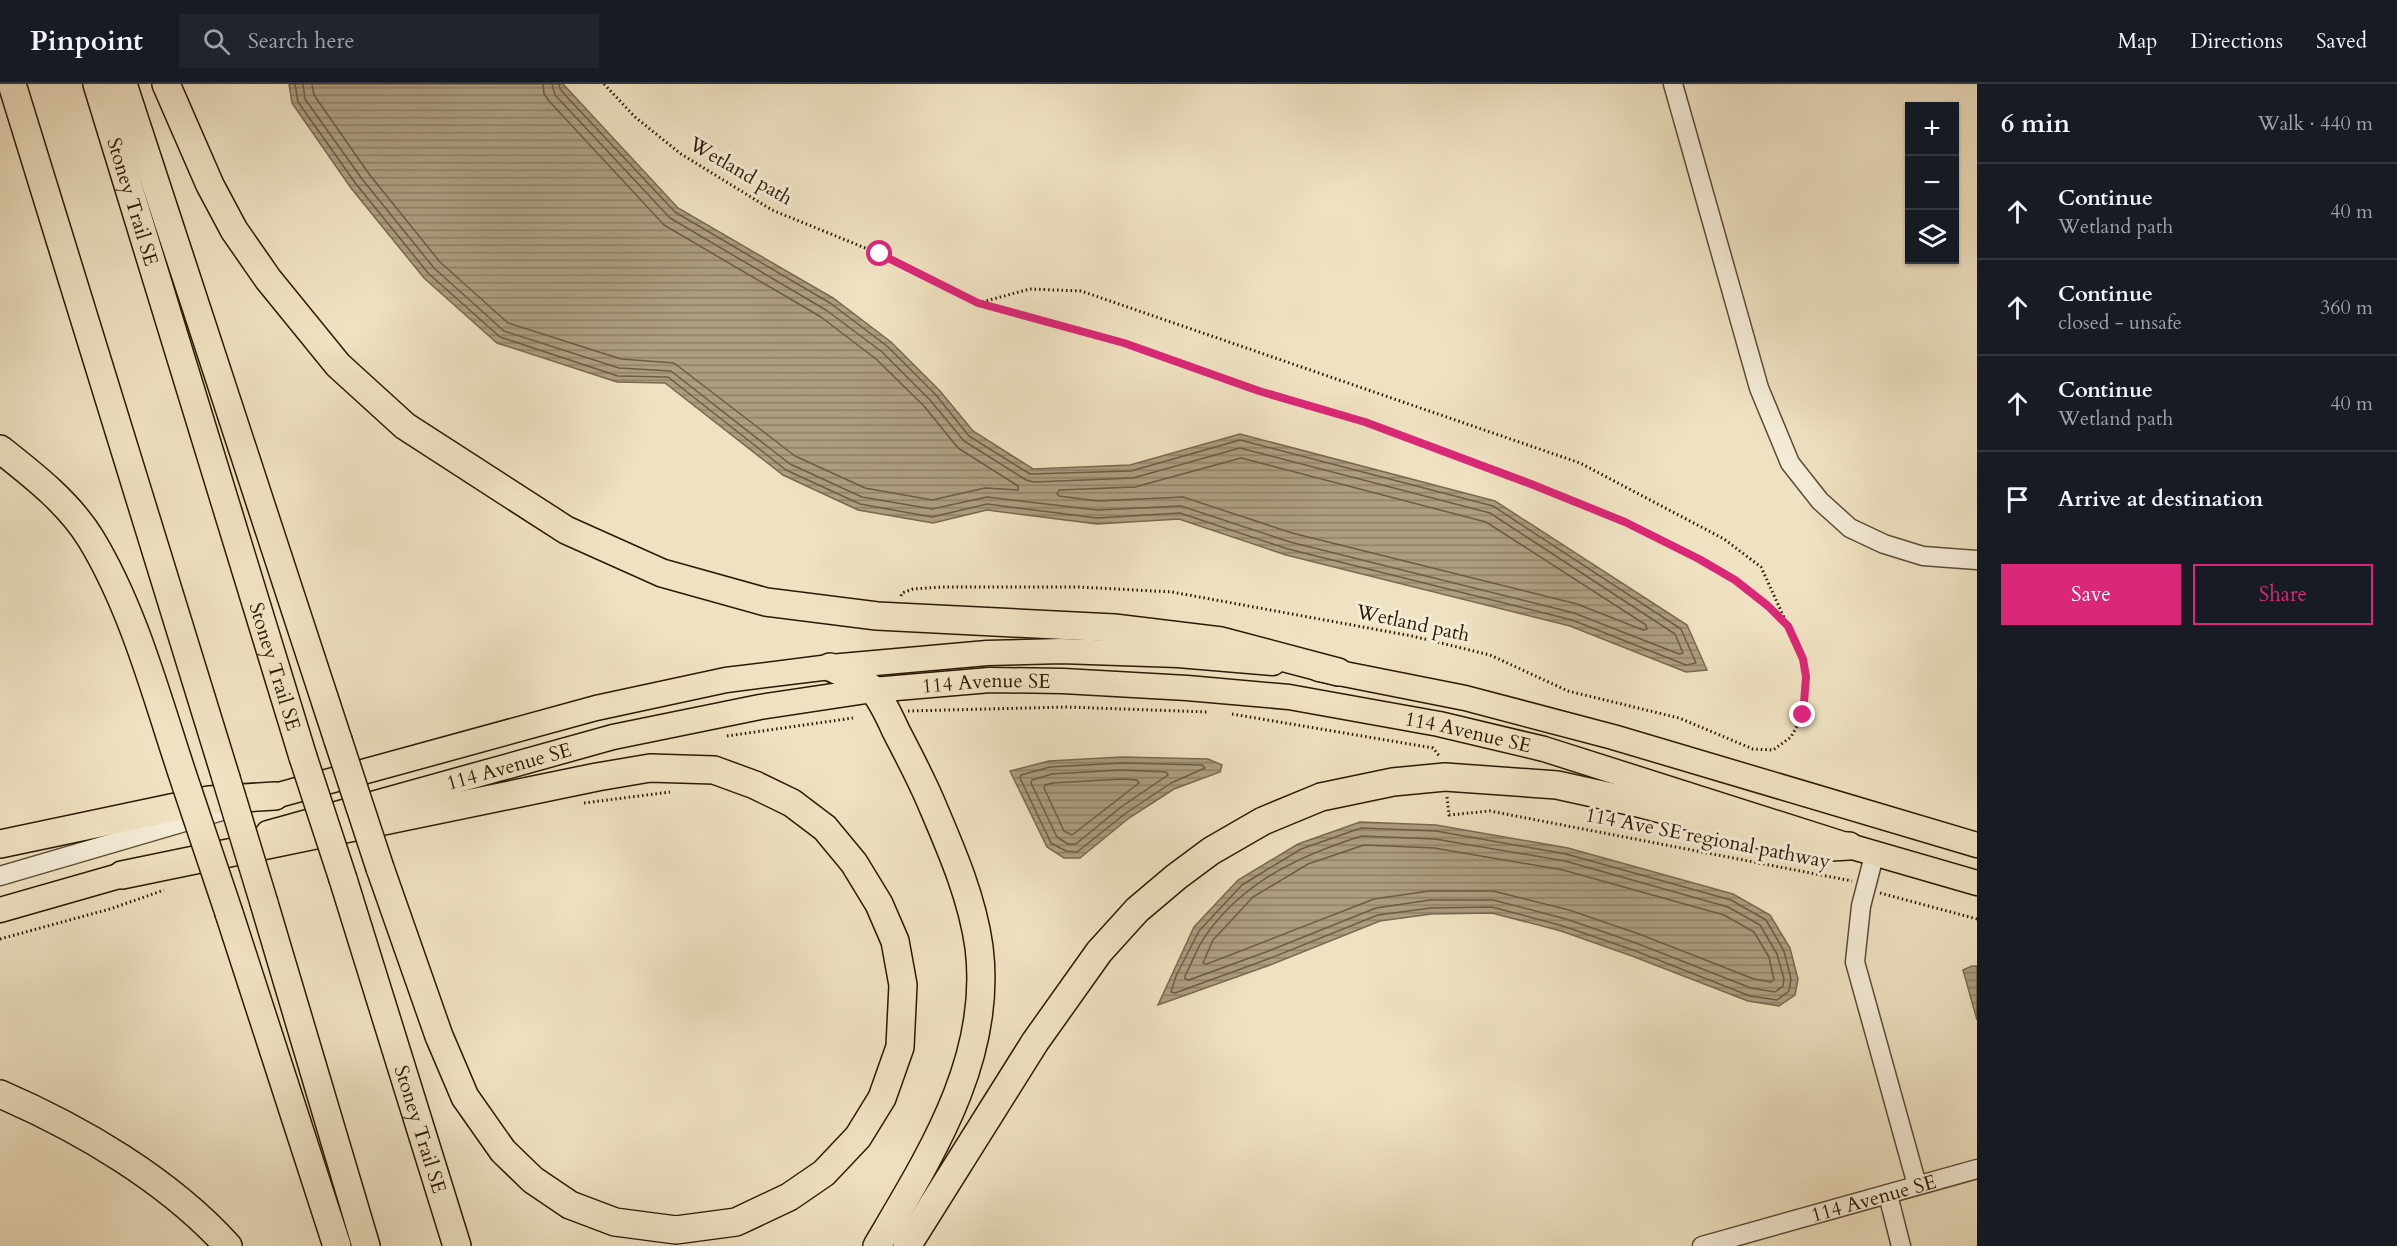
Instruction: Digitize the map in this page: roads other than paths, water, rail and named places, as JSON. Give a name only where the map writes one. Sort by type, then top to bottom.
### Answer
[{"type":"highway","points":[[12,84],[226,777],[366,1246]]},
{"type":"highway","name":"Stoney Trail SE","points":[[97,84],[303,757],[457,1246]]},
{"type":"highway","points":[[122,875],[597,777],[650,768],[714,770],[756,784],[792,803],[825,828],[854,863],[879,904],[895,941],[903,985],[900,1047],[882,1098],[858,1137],[824,1173],[789,1197],[736,1222],[676,1230],[615,1222],[570,1205],[533,1180],[503,1151],[465,1097],[439,1036],[380,868],[338,740],[123,84]]},
{"type":"highway","points":[[166,84],[210,185],[234,230],[268,279],[338,365],[405,426],[566,530],[662,573],[766,602],[877,616],[1114,628],[1211,640],[1338,672]]},
{"type":"highway","points":[[0,449],[46,485],[90,538],[123,600],[229,913],[337,1246]]},
{"type":"highway","points":[[830,667],[873,690],[888,714],[921,779],[948,844],[967,895],[979,946],[981,999],[970,1061],[946,1121],[878,1246]]},
{"type":"highway","points":[[907,1246],[1035,1042],[1099,952],[1137,910],[1176,877],[1211,852],[1263,821],[1321,797],[1393,782],[1445,777],[1557,785],[1811,848],[1850,846]]},
{"type":"highway","points":[[0,844],[209,800],[275,796]]},
{"type":"highway","points":[[0,1094],[89,1137],[165,1189],[228,1246]]},
{"type":"main road","name":"114 Avenue SE","points":[[275,796],[596,708],[726,680],[830,667],[987,653],[1061,651],[1178,655],[1275,663],[1338,672],[1465,698],[1613,737],[1977,845]]},
{"type":"main road","name":"114 Avenue SE","points":[[0,910],[613,737],[760,707],[873,690],[990,680],[1187,688],[1289,698],[1439,724],[1544,749],[1850,846],[1977,883]]},
{"type":"street","points":[[1673,84],[1759,388],[1790,463],[1820,501],[1850,528],[1884,544],[1923,556],[1977,560]]},
{"type":"street","name":"114 Avenue SE","points":[[0,876],[275,796]]},
{"type":"street","points":[[1875,852],[1861,906],[1855,962],[1917,1185]]},
{"type":"street","name":"114 Avenue SE","points":[[1702,1246],[1977,1169]]},
{"type":"street","points":[[1888,1195],[1901,1246]]},
{"type":"water","points":[[289,84],[563,84],[678,208],[833,298],[891,342],[940,391],[973,431],[1033,469],[1130,465],[1240,434],[1495,501],[1687,625],[1707,670],[1686,672],[1570,626],[1286,555],[1179,519],[1097,524],[987,510],[933,523],[858,510],[783,475],[665,383],[617,382],[497,343],[424,278],[351,188],[292,103]]},
{"type":"water","points":[[1122,757],[1208,759],[1222,765],[1220,772],[1174,789],[1129,818],[1080,858],[1064,858],[1047,847],[1010,771],[1049,761]]},
{"type":"water","points":[[1360,822],[1436,825],[1568,848],[1733,894],[1770,915],[1790,948],[1798,979],[1795,995],[1779,1006],[1748,1001],[1561,931],[1492,913],[1431,914],[1380,921],[1270,965],[1158,1005],[1194,927],[1238,880],[1298,844]]},
{"type":"water","points":[[1977,966],[1977,1020],[1963,970]]}]
